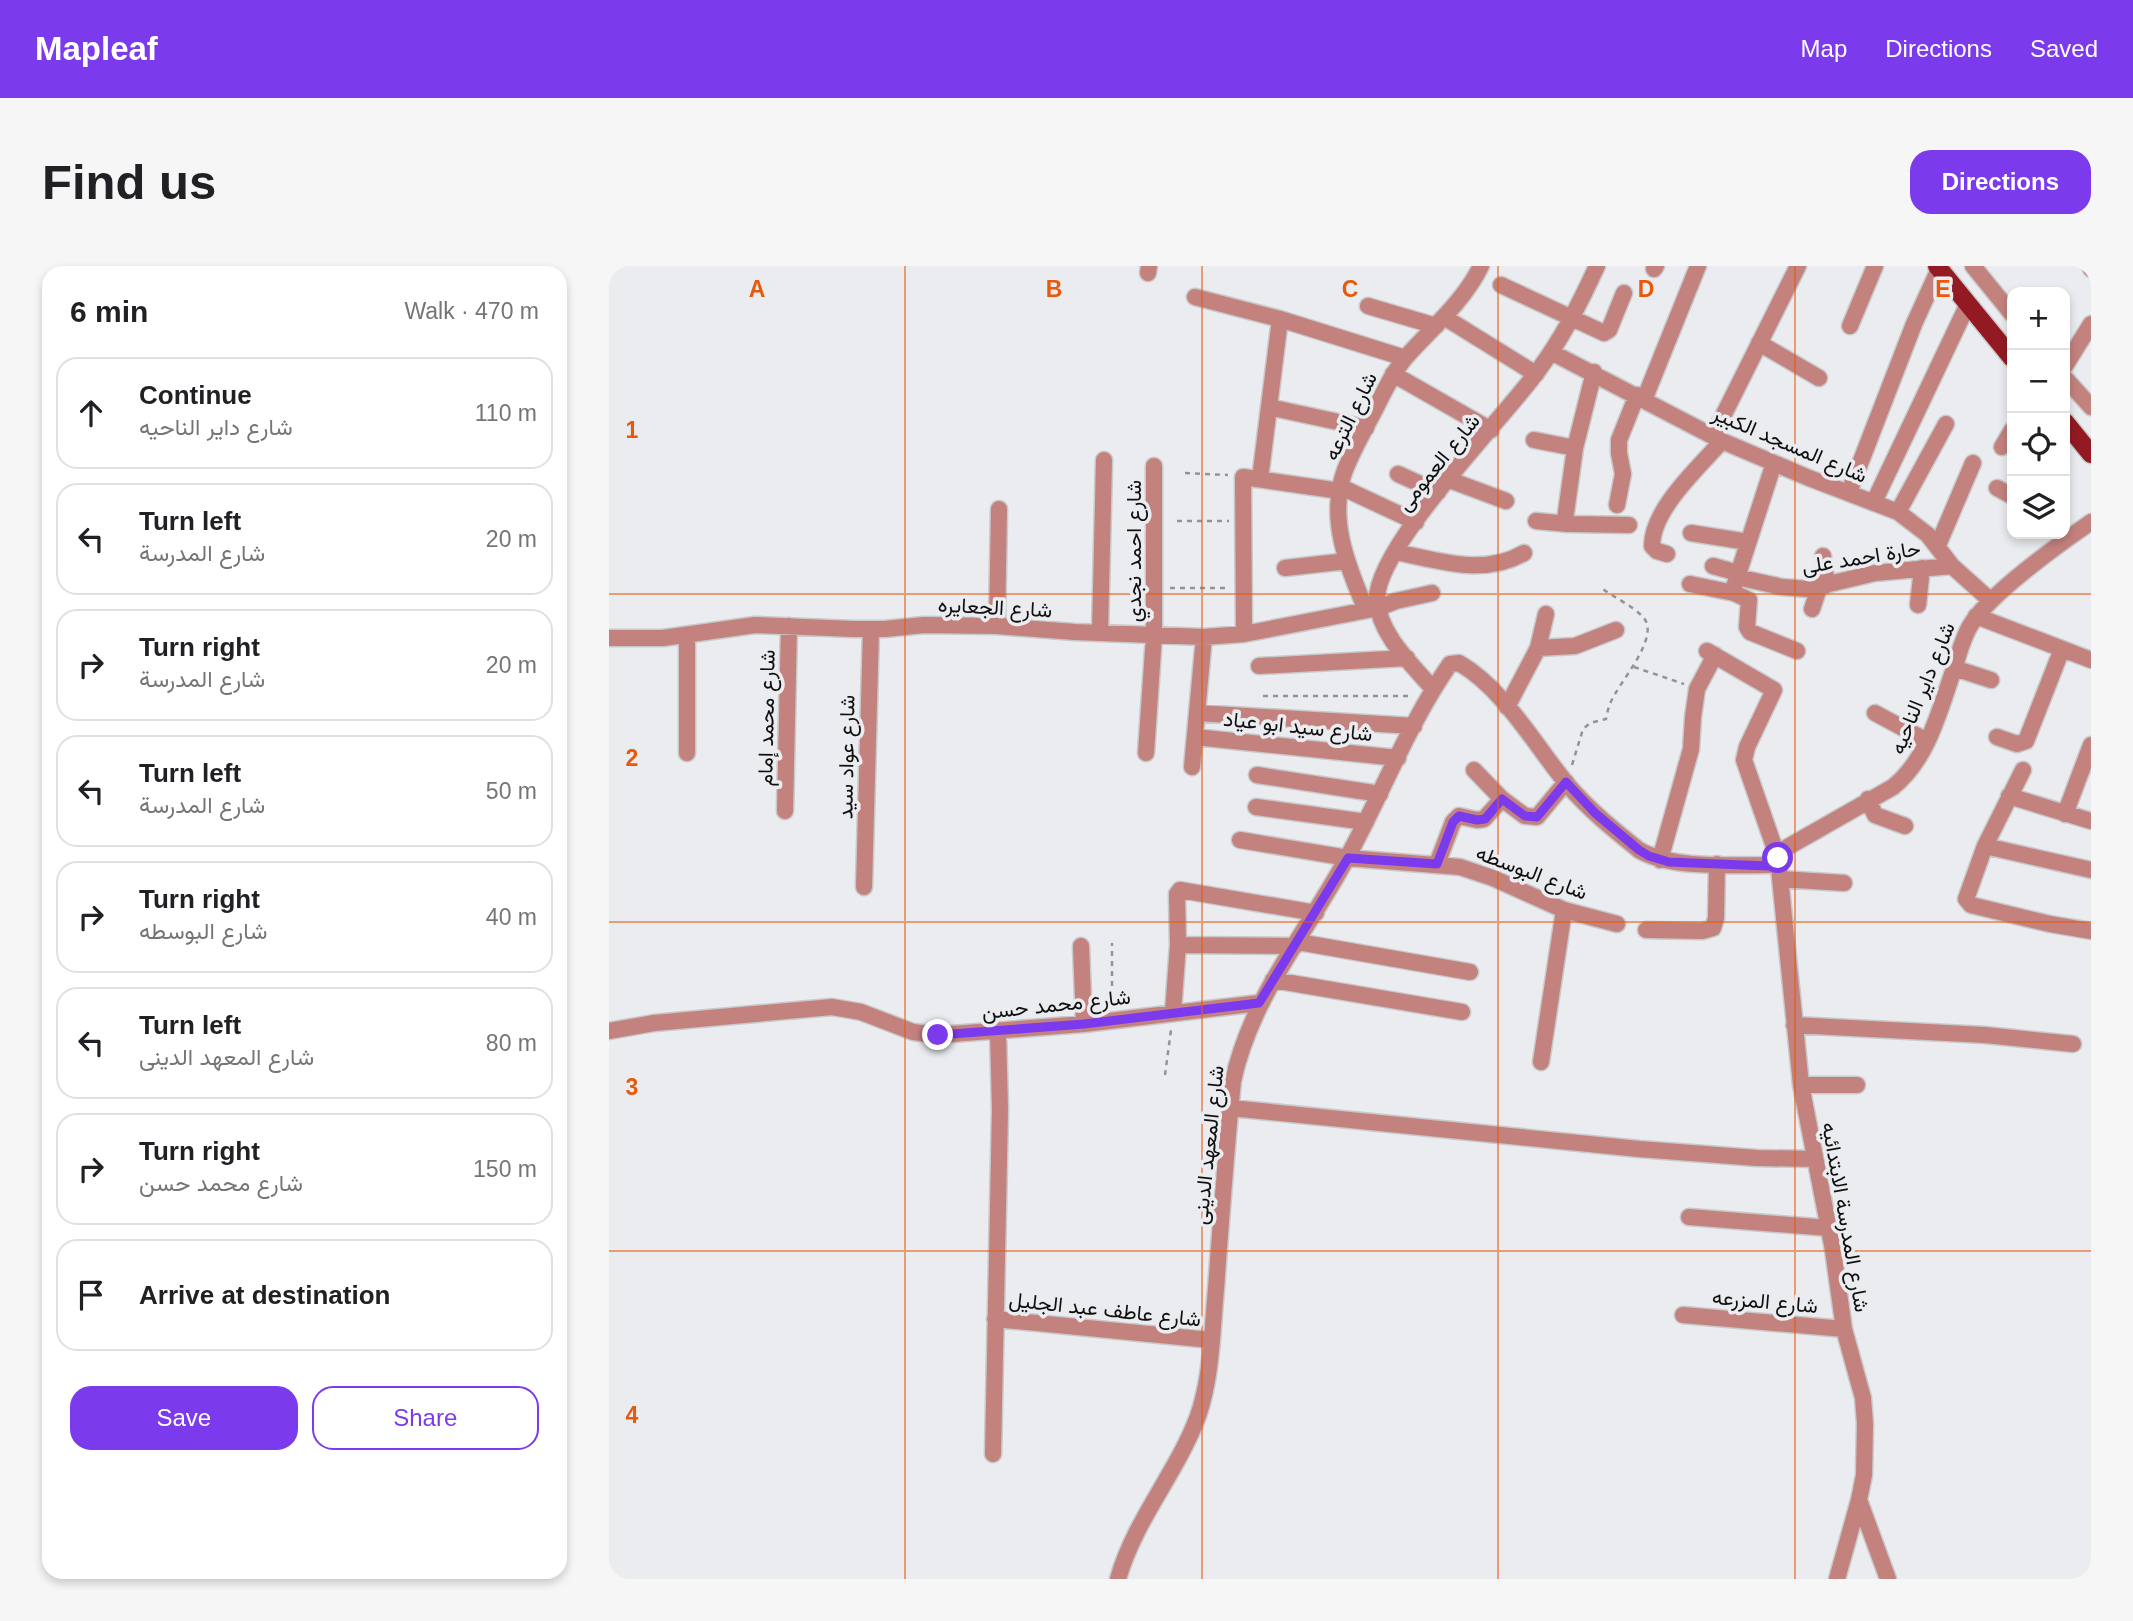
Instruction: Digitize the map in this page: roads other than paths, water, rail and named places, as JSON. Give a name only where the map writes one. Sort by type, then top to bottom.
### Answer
[{"type":"main road","points":[[1938,267],[2007,352]]},
{"type":"main road","points":[[2070,428],[2091,454]]},
{"type":"street","name":"شارع الترعه","points":[[1372,609],[1347,561],[1340,533],[1340,489],[1344,472],[1393,374],[1440,321],[1482,266]]},
{"type":"street","name":"شارع العمومى","points":[[1372,609],[1379,586],[1395,552],[1443,485],[1536,374],[1573,318],[1598,266]]},
{"type":"street","points":[[1617,505],[1628,480],[1619,440],[1641,398],[1698,266]]},
{"type":"street","points":[[1667,554],[1652,546],[1659,518],[1717,439],[1759,342],[1798,266]]},
{"type":"street","points":[[1850,326],[1875,266]]},
{"type":"street","points":[[1973,266],[1988,274],[2007,306]]},
{"type":"street","points":[[1849,492],[1938,267]]},
{"type":"street","points":[[1500,285],[1606,333],[1624,293]]},
{"type":"street","points":[[1195,297],[1280,319],[1405,358]]},
{"type":"street","points":[[1874,502],[1968,304]]},
{"type":"street","points":[[1368,306],[1440,321],[1536,374]]},
{"type":"street","points":[[1244,634],[1244,520],[1269,407],[1280,319]]},
{"type":"street","points":[[2083,352],[2091,324]]},
{"type":"street","points":[[1759,342],[1819,378]]},
{"type":"street","name":"شارع المسجد الكبير","points":[[1551,352],[1594,372],[1717,439],[1898,512],[1938,545],[1952,566],[1991,601]]},
{"type":"street","points":[[1568,524],[1565,518],[1575,448],[1594,372]]},
{"type":"street","points":[[1393,374],[1491,430]]},
{"type":"street","points":[[2070,384],[2091,407]]},
{"type":"street","points":[[1269,407],[1366,428]]},
{"type":"street","points":[[1898,512],[1946,424]]},
{"type":"street","points":[[2002,447],[2007,438]]},
{"type":"street","points":[[1534,440],[1575,448]]},
{"type":"street","points":[[1100,633],[1104,460]]},
{"type":"street","points":[[1736,581],[1774,463]]},
{"type":"street","points":[[1938,545],[1973,463]]},
{"type":"street","name":"شارع احمد نجدي","points":[[1146,753],[1154,635],[1154,466]]},
{"type":"street","points":[[1398,474],[1506,501]]},
{"type":"street","points":[[1252,478],[1340,489],[1416,522]]},
{"type":"street","points":[[1997,488],[2007,493]]},
{"type":"street","points":[[997,626],[999,509]]},
{"type":"street","points":[[1536,520],[1568,524],[1629,525]]},
{"type":"street","name":"شارع داير الناحيه","points":[[2070,530],[2091,522]]},
{"type":"street","points":[[1691,533],[1748,542]]},
{"type":"street","name":"شارع داير الناحيه","points":[[1450,664],[1459,663],[1477,675],[1507,707],[1579,798],[1639,850],[1660,860],[1768,866],[1786,848],[1893,787],[1906,776],[1922,754],[1968,629],[1976,616],[2059,539]]},
{"type":"street","points":[[1395,552],[1474,567],[1495,566],[1524,554]]},
{"type":"street","points":[[1812,609],[1823,587],[1823,556]]},
{"type":"street","points":[[1285,568],[1347,561]]},
{"type":"street","points":[[1713,566],[1736,581],[1750,601],[1747,627],[1750,632],[1797,651]]},
{"type":"street","name":"حارة احمد على","points":[[1736,581],[1798,589],[1823,587],[1875,573],[1952,566]]},
{"type":"street","points":[[1918,606],[1922,568]]},
{"type":"street","points":[[1690,584],[1736,581]]},
{"type":"street","name":"شارع الجعايره","points":[[609,638],[687,636],[755,625],[871,629],[924,625],[997,626],[1204,637],[1244,634],[1372,609],[1432,593]]},
{"type":"street","points":[[1372,609],[1431,692]]},
{"type":"street","points":[[1507,707],[1538,648],[1546,614]]},
{"type":"street","points":[[1976,616],[2091,660]]},
{"type":"street","name":"شارع محمد إمام","points":[[785,811],[789,626]]},
{"type":"street","name":"شارع عواد سيد","points":[[864,887],[871,629]]},
{"type":"street","points":[[1538,648],[1587,643],[1616,630]]},
{"type":"street","points":[[687,636],[687,753]]},
{"type":"street","points":[[1192,767],[1204,637]]},
{"type":"street","points":[[1997,737],[2017,744],[2024,743],[2028,738],[2062,649]]},
{"type":"street","name":"شارع المدرسة الابتدائيه","points":[[1660,860],[1691,749],[1697,689],[1711,653],[1774,690],[1747,747],[1744,760],[1778,858],[1801,1085],[1829,1228],[1844,1329],[1863,1398],[1865,1424],[1865,1462],[1859,1500],[1837,1579]]},
{"type":"street","points":[[1259,666],[1406,658]]},
{"type":"street","name":"شارع المعهد الدينى","points":[[1118,1579],[1131,1540],[1177,1460],[1198,1415],[1211,1340],[1231,1108],[1238,1061],[1259,1003],[1348,858],[1431,692],[1450,664]]},
{"type":"street","points":[[1954,668],[1991,680]]},
{"type":"street","points":[[1197,713],[1414,726]]},
{"type":"street","points":[[1875,713],[1927,741]]},
{"type":"street","name":"شارع سيد ابو عياد","points":[[1195,737],[1398,758]]},
{"type":"street","points":[[2065,814],[2091,745]]},
{"type":"street","points":[[1474,769],[1502,799],[1525,816],[1537,817],[1564,781]]},
{"type":"street","points":[[2023,770],[1985,846],[1966,895],[1968,902],[2050,924],[2091,931]]},
{"type":"street","points":[[1257,775],[1380,794]]},
{"type":"street","points":[[2009,796],[2091,821]]},
{"type":"street","points":[[1437,864],[1455,818],[1463,815],[1477,820],[1485,819],[1502,799]]},
{"type":"street","points":[[1868,799],[1875,815],[1905,826]]},
{"type":"street","points":[[1256,807],[1366,822]]},
{"type":"street","name":"شارع البوسطه","points":[[1240,840],[1348,858],[1437,864],[1477,872],[1564,911],[1617,924]]},
{"type":"street","points":[[1985,846],[2091,870]]},
{"type":"street","points":[[1646,930],[1702,931],[1713,928],[1716,918],[1717,864]]},
{"type":"street","points":[[1781,878],[1844,883]]},
{"type":"street","points":[[1174,1012],[1179,890],[1316,913]]},
{"type":"street","points":[[1541,1062],[1564,911]]},
{"type":"street","points":[[1178,944],[1296,944],[1470,972]]},
{"type":"street","points":[[1081,946],[1084,1024]]},
{"type":"street","points":[[1273,980],[1462,1012]]},
{"type":"street","name":"شارع محمد حسن","points":[[609,1031],[654,1023],[832,1007],[861,1012],[925,1034],[938,1035],[1084,1024],[1259,1003]]},
{"type":"street","points":[[1794,1025],[1985,1035],[2073,1044]]},
{"type":"street","points":[[993,1454],[1000,1109],[998,1031]]},
{"type":"street","points":[[1801,1085],[1857,1085]]},
{"type":"street","points":[[1231,1108],[1639,1149],[1757,1158],[1815,1159]]},
{"type":"street","points":[[1689,1217],[1829,1228]]},
{"type":"street","name":"شارع المزرعه","points":[[1683,1315],[1844,1329]]},
{"type":"street","name":"شارع عاطف عبد الجليل","points":[[995,1319],[1211,1340]]},
{"type":"street","points":[[1859,1500],[1888,1579]]}]
